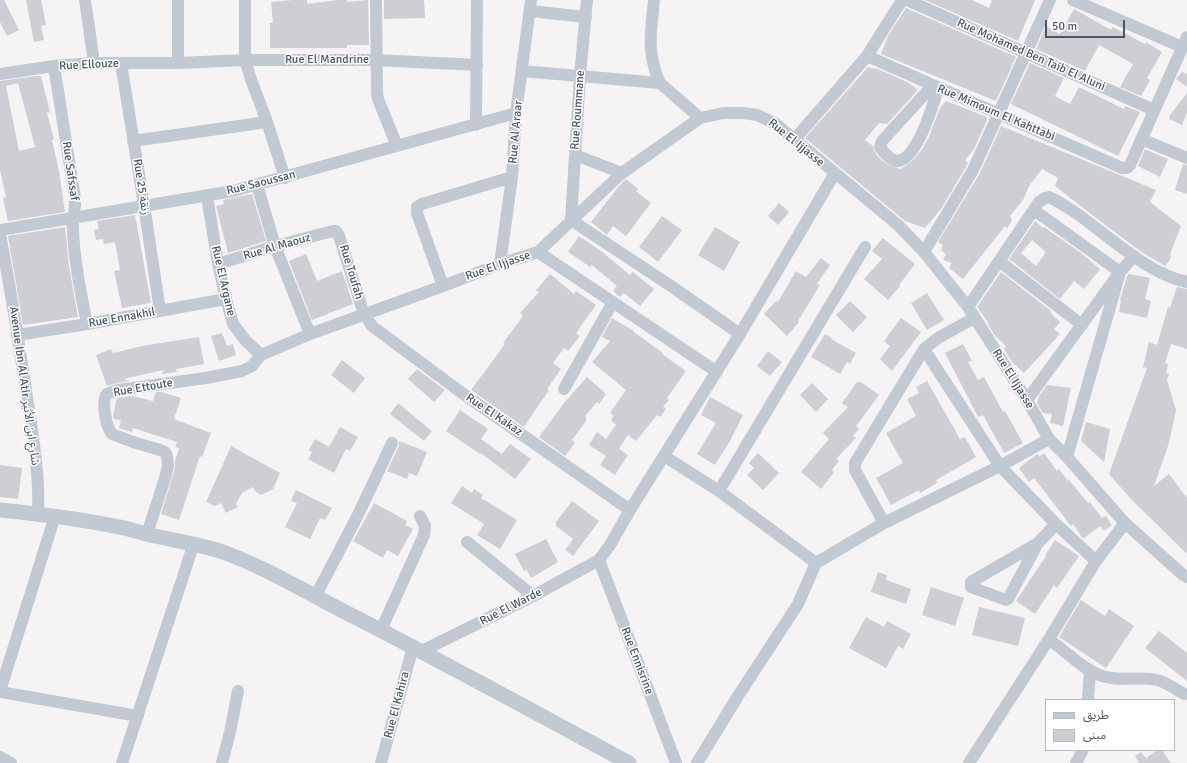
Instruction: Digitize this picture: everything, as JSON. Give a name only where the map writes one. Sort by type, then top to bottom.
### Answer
[{"type":"street","points":[[85,0],[94,63]]},
{"type":"street","points":[[178,0],[178,63]]},
{"type":"street","points":[[245,0],[245,60],[267,122],[284,178]]},
{"type":"street","points":[[376,0],[375,60],[378,100],[397,146]]},
{"type":"street","points":[[476,125],[477,0]]},
{"type":"street","name":"Rue Roummane","points":[[571,220],[580,76],[587,0]]},
{"type":"street","points":[[654,0],[650,43],[653,68],[660,83],[700,118]]},
{"type":"street","points":[[794,140],[867,56],[902,0]]},
{"type":"street","name":"Rue Mohamed Ben Taib El Aluni","points":[[907,0],[1154,110]]},
{"type":"street","points":[[924,252],[973,170],[1050,0]]},
{"type":"street","points":[[1073,0],[1185,42],[1182,61],[1154,110],[1141,139],[1187,158]]},
{"type":"street","points":[[530,5],[586,17]]},
{"type":"street","name":"Rue Al Araar","points":[[500,264],[512,177],[516,113],[530,5]]},
{"type":"street","name":"Rue Mimoum El Kahttabi","points":[[867,56],[1122,168],[1127,168],[1130,165],[1141,139]]},
{"type":"street","name":"Rue El Mandrine","points":[[178,63],[245,60],[375,60],[476,65]]},
{"type":"street","name":"Rue Ellouze","points":[[0,74],[54,66],[94,63],[178,63]]},
{"type":"street","name":"Rue 25 زنقة","points":[[121,63],[160,312]]},
{"type":"street","name":"Rue Safssaf","points":[[54,66],[75,198],[76,207],[73,227],[74,246],[82,302],[87,324]]},
{"type":"street","points":[[522,71],[660,83]]},
{"type":"street","points":[[936,86],[924,130],[917,144],[905,158],[900,161],[894,161],[883,152],[880,147],[882,141],[936,86]]},
{"type":"street","name":"Rue El Ijjasse","points":[[261,355],[310,334],[500,264],[538,252],[622,173],[700,118],[731,112],[757,115],[776,124],[898,225],[924,252],[968,307],[1027,400],[1049,438],[1125,523],[1187,577]]},
{"type":"street","name":"Rue Saoussan","points":[[0,230],[144,205],[207,196],[257,185],[516,113]]},
{"type":"street","points":[[133,142],[267,122]]},
{"type":"street","points":[[575,155],[622,173]]},
{"type":"street","points":[[599,560],[610,545],[630,510],[717,372],[835,173]]},
{"type":"street","points":[[443,286],[417,212],[417,207],[422,204],[512,177]]},
{"type":"street","points":[[257,185],[275,246],[310,334]]},
{"type":"street","name":"Rue El Argane","points":[[207,196],[218,264],[233,324],[246,341],[261,355]]},
{"type":"street","points":[[968,307],[1039,202],[1050,197],[1134,256],[1168,277],[1187,282]]},
{"type":"street","points":[[1034,210],[1120,272]]},
{"type":"street","points":[[571,220],[671,286],[740,334]]},
{"type":"street","name":"Rue Al Maouz","points":[[218,264],[275,246],[336,231]]},
{"type":"street","name":"Rue Toufah","points":[[336,231],[339,236],[364,314]]},
{"type":"street","name":"Avenue Ibn Al Atir شارع ابن الأثير","points":[[0,235],[4,272],[17,335],[34,441],[39,488],[38,514]]},
{"type":"street","points":[[719,491],[865,247]]},
{"type":"street","points":[[538,252],[717,372]]},
{"type":"street","points":[[1027,400],[1120,272],[1134,256]]},
{"type":"street","points":[[999,260],[1082,325]]},
{"type":"street","points":[[1067,457],[1120,272]]},
{"type":"street","name":"Rue Ennakhil","points":[[17,335],[160,312],[226,299]]},
{"type":"street","points":[[564,389],[613,302]]},
{"type":"street","name":"Rue El Kakaz","points":[[364,314],[372,326],[462,393],[630,510]]},
{"type":"street","points":[[884,523],[855,470],[855,463],[924,349],[938,338],[974,318]]},
{"type":"street","points":[[924,349],[1000,466],[1056,524],[1096,561]]},
{"type":"street","name":"Rue Ettoute","points":[[147,534],[165,478],[168,466],[167,456],[165,452],[160,450],[112,434],[107,426],[104,401],[105,397],[107,394],[118,390],[206,378],[242,371],[252,366],[261,355]]},
{"type":"street","points":[[697,763],[738,696],[798,604],[816,563],[884,523],[1000,466],[1049,438]]},
{"type":"street","points":[[315,597],[357,517],[392,443]]},
{"type":"street","points":[[664,456],[719,491],[816,563]]},
{"type":"street","points":[[0,510],[55,516],[120,527],[194,543],[220,551],[292,583],[315,597],[418,649],[629,763]]},
{"type":"street","points":[[55,516],[0,691],[138,716]]},
{"type":"street","points":[[381,630],[424,535],[425,526],[420,516]]},
{"type":"street","points":[[969,763],[1049,639],[1096,561],[1125,523]]},
{"type":"street","points":[[1038,543],[971,582],[971,587],[1006,600],[1008,599],[1038,543],[1056,524]]},
{"type":"street","points":[[467,542],[533,596]]},
{"type":"street","points":[[122,763],[194,543]]},
{"type":"street","name":"Rue El Warde","points":[[418,649],[533,596],[599,560]]},
{"type":"street","name":"Rue Ennisrine","points":[[599,560],[676,763]]},
{"type":"street","points":[[1049,639],[1090,670],[1098,674],[1112,678],[1157,680],[1165,682],[1184,694]]},
{"type":"street","name":"Rue El Kahira","points":[[381,763],[418,649]]},
{"type":"street","points":[[1088,699],[1090,670]]},
{"type":"street","points":[[222,763],[238,691]]},
{"type":"street","points":[[1076,763],[1082,751]]},
{"type":"street","points":[[0,756],[11,763]]},
{"type":"building","points":[[0,0],[4,0],[19,30],[7,36],[0,22]]},
{"type":"building","points":[[26,0],[41,0],[46,25],[41,26],[44,40],[34,42]]},
{"type":"building","points":[[307,0],[307,4],[338,0],[347,0],[347,2],[368,0],[369,45],[347,45],[347,48],[270,48],[270,23],[273,23],[271,2]]},
{"type":"building","points":[[384,0],[424,0],[425,18],[384,19]]},
{"type":"building","points":[[925,0],[972,0],[989,8],[992,0],[1035,0],[1018,41]]},
{"type":"building","points":[[906,8],[1016,57],[996,101],[881,54],[888,36]]},
{"type":"building","points":[[1074,9],[1111,30],[1113,27],[1145,44],[1146,42],[1162,52],[1147,78],[1150,80],[1141,96],[1120,87],[1133,64],[1099,45],[1085,71],[1036,49],[1046,26],[1060,34]]},
{"type":"building","points":[[1030,63],[1064,78],[1055,96],[1070,104],[1079,87],[1124,109],[1125,106],[1140,112],[1118,156],[1011,104]]},
{"type":"building","points":[[868,67],[876,68],[909,83],[918,90],[887,124],[879,123],[865,140],[873,146],[874,151],[879,158],[888,165],[901,169],[912,161],[921,151],[928,139],[940,108],[946,101],[987,117],[974,149],[965,160],[968,163],[966,167],[941,209],[925,228],[905,221],[805,138]]},
{"type":"building","points":[[1182,72],[1187,74],[1187,87],[1176,79]]},
{"type":"building","points":[[41,76],[50,112],[47,113],[54,139],[52,140],[59,171],[65,212],[8,221],[3,198],[6,197],[0,170],[0,81]],"holes":[[[18,83],[35,147],[19,151],[6,86]]]},
{"type":"building","points":[[1187,93],[1187,112],[1182,125],[1169,119],[1170,115]]},
{"type":"building","points":[[1001,126],[1156,190],[1150,202],[1181,226],[1170,254],[1171,258],[1165,266],[1140,251],[1055,186],[1058,178],[1042,169],[1029,186],[1023,200],[1010,216],[1012,221],[1007,228],[1005,226],[963,279],[949,268],[952,263],[943,260],[946,254],[941,250],[943,245],[938,242],[980,173]]},
{"type":"building","points":[[1145,149],[1168,159],[1160,177],[1138,166]]},
{"type":"building","points":[[1183,164],[1187,165],[1187,194],[1175,190]]},
{"type":"building","points":[[626,179],[638,189],[636,191],[651,203],[626,236],[613,226],[607,235],[591,222]]},
{"type":"building","points":[[252,194],[266,241],[228,253],[216,206],[224,204],[223,200]]},
{"type":"building","points":[[779,203],[789,212],[778,225],[768,216]]},
{"type":"building","points":[[135,215],[151,303],[122,308],[114,271],[120,270],[115,242],[104,244],[103,239],[96,240],[94,230],[99,229],[97,221]]},
{"type":"building","points":[[662,216],[682,230],[658,262],[639,247]]},
{"type":"building","points":[[1035,221],[1081,253],[1100,269],[1084,289],[1074,281],[1060,299],[1009,259]],"holes":[[[1032,240],[1046,252],[1036,266],[1021,253]]]},
{"type":"building","points":[[65,227],[69,266],[78,317],[23,325],[8,236]]},
{"type":"building","points":[[715,227],[740,242],[724,271],[698,255]]},
{"type":"building","points":[[579,236],[601,251],[630,275],[633,272],[654,289],[640,306],[624,293],[620,297],[613,291],[617,286],[592,265],[590,267],[568,252]]},
{"type":"building","points":[[883,238],[915,264],[899,285],[900,286],[888,300],[864,279],[882,259],[872,251]]},
{"type":"building","points":[[306,254],[317,281],[342,271],[353,304],[312,320],[289,261]]},
{"type":"building","points":[[821,258],[830,265],[817,284],[820,285],[798,321],[799,322],[787,336],[764,314],[776,301],[778,302],[796,271],[806,277]]},
{"type":"building","points":[[1001,272],[1051,311],[1050,312],[1060,322],[1054,329],[1060,334],[1024,373],[1012,362],[1004,349],[1006,346],[995,336],[989,324],[977,307]]},
{"type":"building","points":[[550,274],[574,294],[576,291],[596,305],[576,333],[580,336],[568,351],[564,348],[553,363],[561,369],[524,427],[471,390],[505,344],[503,343],[523,316],[520,313],[539,292],[536,290]]},
{"type":"building","points":[[1129,274],[1150,278],[1145,299],[1151,301],[1147,318],[1119,312],[1120,300],[1127,276]]},
{"type":"building","points":[[1177,287],[1187,289],[1187,349],[1171,344],[1165,363],[1168,364],[1166,373],[1169,374],[1167,380],[1176,410],[1169,443],[1154,486],[1169,474],[1187,498],[1187,554],[1131,499],[1109,474],[1147,368],[1143,367],[1149,342],[1157,345],[1168,307],[1170,308]]},
{"type":"building","points":[[927,293],[944,320],[927,330],[911,303]]},
{"type":"building","points":[[850,301],[867,317],[853,332],[836,315]]},
{"type":"building","points":[[612,318],[634,331],[686,371],[667,398],[669,400],[663,407],[666,409],[660,417],[657,415],[636,441],[628,435],[619,449],[628,455],[615,475],[600,465],[606,456],[589,445],[597,432],[606,439],[616,425],[611,420],[614,416],[610,413],[626,390],[592,362],[610,341],[602,337]]},
{"type":"building","points":[[901,318],[921,332],[892,371],[880,359],[890,346],[884,341]]},
{"type":"building","points":[[222,333],[227,346],[233,344],[236,355],[219,361],[211,336]]},
{"type":"building","points":[[825,334],[856,353],[850,364],[847,362],[840,374],[811,357]]},
{"type":"building","points":[[199,337],[204,364],[176,369],[177,372],[162,374],[163,370],[124,379],[129,381],[107,386],[96,355],[111,349],[113,353],[142,346]]},
{"type":"building","points":[[963,344],[972,361],[968,362],[978,380],[984,377],[1003,412],[1005,411],[1023,443],[1004,453],[983,415],[978,417],[945,353]]},
{"type":"building","points":[[768,351],[782,362],[770,376],[757,366]]},
{"type":"building","points":[[342,360],[365,378],[354,393],[331,375]]},
{"type":"building","points":[[417,369],[445,390],[434,402],[408,379]]},
{"type":"building","points":[[587,377],[606,394],[599,404],[597,402],[585,416],[586,421],[572,440],[575,443],[565,456],[539,437],[564,403]]},
{"type":"building","points":[[927,381],[960,439],[965,437],[976,457],[936,480],[937,483],[920,493],[919,490],[891,505],[876,478],[903,463],[886,433],[916,416],[907,399],[919,393],[916,387]]},
{"type":"building","points":[[857,382],[861,382],[879,395],[856,426],[859,429],[853,436],[856,438],[836,459],[839,461],[832,470],[834,472],[821,489],[801,472],[829,439],[823,433],[848,407],[842,403]]},
{"type":"building","points":[[812,383],[828,399],[816,412],[800,395]]},
{"type":"building","points":[[1047,385],[1071,388],[1063,426],[1050,423],[1052,414],[1043,413],[1037,403],[1039,396]]},
{"type":"building","points":[[156,392],[162,392],[181,398],[174,419],[211,433],[202,457],[200,456],[179,520],[161,514],[175,468],[175,461],[179,448],[175,447],[177,442],[133,428],[132,432],[119,428],[121,420],[114,419],[113,415],[117,398],[132,396],[153,401]]},
{"type":"building","points":[[710,397],[743,415],[730,441],[715,465],[697,454],[716,423],[701,415]]},
{"type":"building","points":[[398,403],[432,431],[424,441],[390,414]]},
{"type":"building","points":[[460,410],[488,429],[481,439],[502,454],[510,444],[531,459],[515,479],[481,453],[480,454],[446,431]]},
{"type":"building","points":[[1086,422],[1110,429],[1104,462],[1081,441]]},
{"type":"building","points":[[340,427],[358,437],[350,451],[346,449],[334,473],[308,459],[312,452],[309,450],[315,439],[329,447]]},
{"type":"building","points":[[399,441],[427,452],[417,476],[409,473],[407,479],[387,471],[399,446]]},
{"type":"building","points":[[231,446],[280,473],[273,489],[261,495],[256,492],[253,487],[242,493],[236,504],[238,507],[226,513],[221,503],[215,506],[206,502]]},
{"type":"building","points":[[758,453],[779,473],[763,490],[747,475],[754,468],[749,463]]},
{"type":"building","points":[[1044,453],[1057,471],[1059,469],[1088,503],[1090,502],[1102,518],[1106,516],[1112,525],[1104,531],[1100,526],[1083,539],[1073,524],[1071,526],[1034,478],[1029,482],[1019,468],[1037,454],[1040,456]]},
{"type":"building","points":[[0,465],[22,468],[18,499],[0,497]]},
{"type":"building","points":[[462,486],[472,493],[474,489],[483,495],[481,498],[517,520],[500,549],[477,535],[484,524],[451,503]]},
{"type":"building","points":[[296,490],[332,508],[325,520],[320,518],[310,539],[285,527],[297,503],[291,501]]},
{"type":"building","points":[[572,501],[599,521],[573,556],[565,550],[573,539],[556,526],[556,522]]},
{"type":"building","points":[[374,503],[407,521],[405,525],[413,529],[398,556],[387,550],[383,558],[353,541]]},
{"type":"building","points":[[546,539],[558,562],[531,578],[527,570],[524,571],[515,554]]},
{"type":"building","points":[[1055,540],[1079,556],[1057,588],[1054,585],[1035,614],[1016,601]]},
{"type":"building","points":[[878,572],[887,575],[886,580],[911,589],[906,604],[871,592]]},
{"type":"building","points":[[931,587],[964,598],[955,626],[922,615]]},
{"type":"building","points":[[1081,600],[1105,616],[1109,609],[1134,626],[1106,668],[1059,637]]},
{"type":"building","points":[[979,607],[1025,618],[1018,646],[972,635]]},
{"type":"building","points":[[866,617],[884,627],[887,621],[911,634],[903,649],[898,646],[886,668],[849,648]]},
{"type":"building","points":[[1159,631],[1187,653],[1187,681],[1145,648]]},
{"type":"building","points":[[1156,751],[1163,751],[1171,763],[1139,763],[1135,756],[1141,752],[1146,758]]}]
